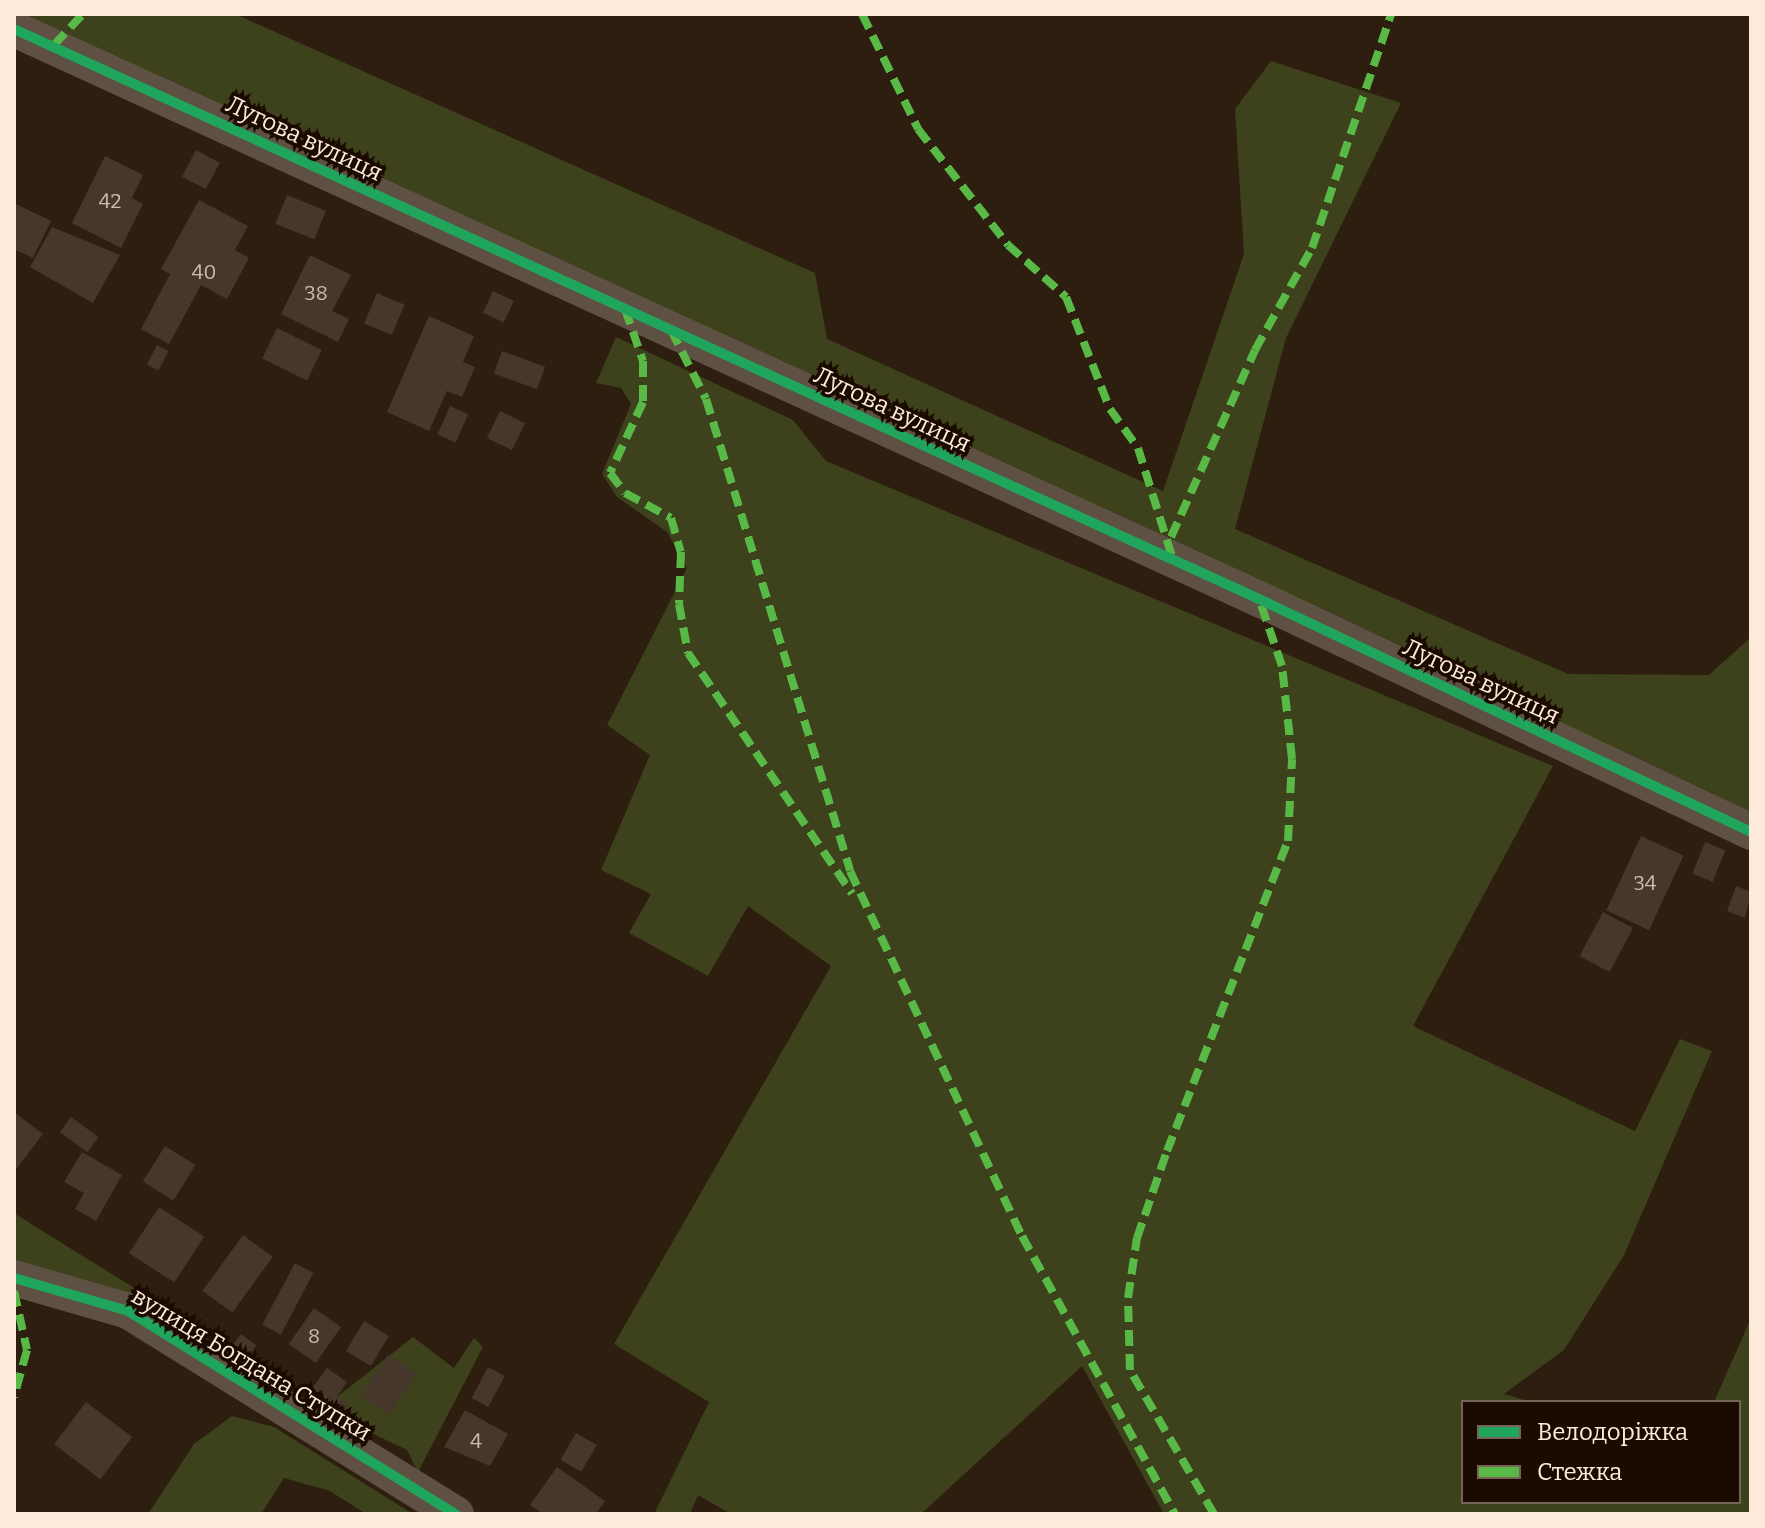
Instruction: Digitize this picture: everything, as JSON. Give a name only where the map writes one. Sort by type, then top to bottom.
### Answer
[{"type":"street","name":"Лугова вулиця","points":[[14,29],[1259,599],[1751,832]]},
{"type":"street","name":"вулиця Богдана Ступки","points":[[14,1278],[128,1311],[456,1514]]},
{"type":"green space","points":[[14,14],[235,14],[815,273],[827,339],[1163,491],[1244,254],[1235,109],[1271,61],[1401,103],[1286,338],[1235,529],[1568,674],[1709,675],[1751,637],[1751,821]]},
{"type":"green space","points":[[616,337],[793,420],[826,461],[1553,766],[1413,1026],[1635,1131],[1680,1039],[1712,1051],[1624,1255],[1564,1350],[1504,1394],[1524,1400],[1461,1400],[1461,1504],[1741,1504],[1741,1400],[1715,1400],[1751,1318],[1751,1514],[1164,1514],[1082,1366],[921,1514],[731,1514],[698,1495],[690,1514],[654,1514],[709,1402],[614,1344],[831,966],[748,906],[708,976],[629,933],[651,894],[601,870],[650,755],[607,725],[687,568],[667,532],[617,497],[602,474],[631,404],[621,388],[596,383]]},
{"type":"green space","points":[[14,1213],[178,1315],[169,1322],[14,1270]]},
{"type":"green space","points":[[413,1337],[454,1368],[474,1338],[483,1347],[418,1472],[407,1450],[338,1417],[347,1405],[337,1397]]},
{"type":"green space","points":[[232,1416],[274,1427],[413,1514],[366,1514],[330,1491],[284,1478],[261,1514],[148,1514],[194,1444]]},
{"type":"building","points":[[196,150],[220,163],[206,189],[182,176]]},
{"type":"building","points":[[105,156],[143,175],[132,198],[143,204],[121,248],[72,223]]},
{"type":"building","points":[[287,195],[326,211],[314,239],[275,224]]},
{"type":"building","points":[[199,200],[248,226],[235,250],[249,258],[227,299],[201,285],[169,344],[141,329],[170,274],[161,269]]},
{"type":"building","points":[[14,203],[51,221],[33,258],[14,249]]},
{"type":"building","points":[[52,227],[120,255],[93,303],[30,267]]},
{"type":"building","points":[[310,255],[351,275],[332,311],[349,319],[338,342],[281,314]]},
{"type":"building","points":[[493,291],[514,301],[504,322],[483,313]]},
{"type":"building","points":[[377,293],[405,305],[392,335],[364,323]]},
{"type":"building","points":[[429,316],[474,336],[463,362],[475,367],[462,397],[447,391],[429,431],[387,412]]},
{"type":"building","points":[[277,328],[322,350],[307,380],[262,359]]},
{"type":"building","points":[[157,345],[169,351],[159,371],[147,365]]},
{"type":"building","points":[[502,351],[545,367],[537,389],[494,374]]},
{"type":"building","points":[[450,406],[468,414],[456,442],[437,434]]},
{"type":"building","points":[[500,411],[525,423],[512,450],[487,438]]},
{"type":"building","points":[[1641,836],[1684,856],[1649,930],[1606,910]]},
{"type":"building","points":[[1705,842],[1725,850],[1713,882],[1692,874]]},
{"type":"building","points":[[1736,886],[1751,892],[1745,918],[1727,911]]},
{"type":"building","points":[[1603,912],[1633,928],[1610,972],[1580,956]]},
{"type":"building","points":[[14,1112],[43,1134],[14,1172]]},
{"type":"building","points":[[71,1117],[99,1137],[87,1152],[60,1132]]},
{"type":"building","points":[[165,1146],[196,1165],[173,1201],[143,1182]]},
{"type":"building","points":[[82,1152],[122,1175],[96,1221],[75,1209],[84,1193],[64,1182]]},
{"type":"building","points":[[159,1207],[204,1236],[174,1283],[129,1253]]},
{"type":"building","points":[[243,1235],[273,1257],[232,1313],[202,1291]]},
{"type":"building","points":[[295,1263],[314,1273],[281,1335],[262,1325]]},
{"type":"building","points":[[314,1308],[341,1327],[316,1363],[289,1344]]},
{"type":"building","points":[[364,1321],[389,1336],[371,1366],[346,1351]]},
{"type":"building","points":[[241,1334],[256,1345],[245,1361],[230,1349]]},
{"type":"building","points":[[388,1355],[416,1374],[389,1415],[361,1396]]},
{"type":"building","points":[[488,1367],[505,1376],[488,1407],[472,1398]]},
{"type":"building","points":[[327,1368],[347,1382],[337,1397],[347,1404],[338,1417],[307,1395]]},
{"type":"building","points":[[86,1402],[132,1437],[100,1479],[54,1444]]},
{"type":"building","points":[[465,1410],[508,1434],[490,1466],[444,1447]]},
{"type":"building","points":[[576,1433],[597,1445],[581,1472],[560,1460]]},
{"type":"building","points":[[557,1467],[605,1501],[596,1514],[543,1514],[530,1505]]},
{"type":"marked path","points":[[54,45],[83,14]]},
{"type":"marked path","points":[[862,14],[918,129],[1008,245],[1066,297],[1110,409],[1138,448],[1173,560]]},
{"type":"marked path","points":[[1171,537],[1255,350],[1312,248],[1391,14]]},
{"type":"marked path","points":[[625,309],[643,361],[643,402],[610,473],[625,493],[671,518],[681,552],[679,604],[688,653],[852,893]]},
{"type":"marked path","points":[[671,330],[706,399],[850,871],[1022,1236],[1175,1514]]},
{"type":"marked path","points":[[1214,1514],[1130,1370],[1128,1298],[1137,1238],[1167,1151],[1288,841],[1292,759],[1282,666],[1259,599]]},
{"type":"marked path","points":[[14,1291],[27,1350],[14,1397]]},
{"type":"cycle path","points":[[14,29],[1259,599],[1751,832]]},
{"type":"cycle path","points":[[14,1278],[128,1311],[456,1514]]}]
